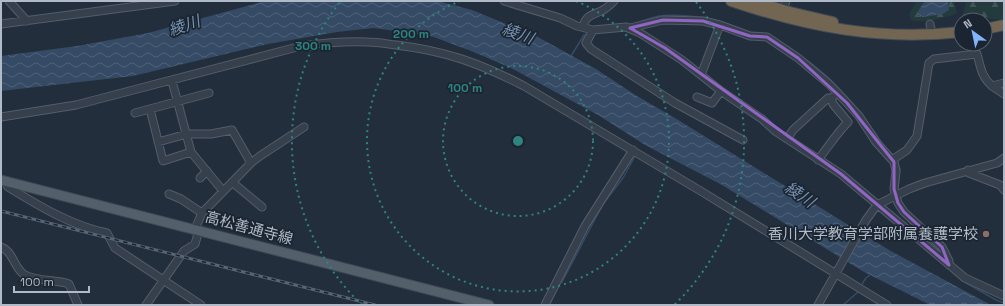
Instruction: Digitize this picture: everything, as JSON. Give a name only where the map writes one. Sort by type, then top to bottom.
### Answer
[{"type":"highway","points":[[732,1],[788,19],[849,31],[884,34],[953,26]]},
{"type":"highway","points":[[753,1],[785,5],[850,25],[953,31]]},
{"type":"highway","points":[[993,21],[1004,19]]},
{"type":"highway","points":[[993,27],[1004,25]]},
{"type":"main road","name":"高松善通寺線","points":[[2,180],[489,305]]},
{"type":"street","points":[[9,1],[27,21]]},
{"type":"street","points":[[1,24],[149,3],[176,1]]},
{"type":"street","points":[[504,1],[593,30],[621,27],[636,30],[665,48],[721,91],[762,119],[775,131],[841,174],[965,278],[1004,296]]},
{"type":"street","points":[[583,27],[584,22],[588,17],[593,13],[601,11],[614,1]]},
{"type":"street","points":[[630,28],[672,19],[703,21],[720,25],[750,36],[766,37],[798,58],[837,92],[859,116],[876,142],[894,158],[896,166],[894,189],[895,196],[904,212],[942,247],[949,261],[949,265]]},
{"type":"street","points":[[701,75],[720,25]]},
{"type":"street","points":[[593,30],[586,43],[591,49],[675,103],[743,140]]},
{"type":"street","points":[[1,117],[76,105],[301,46],[333,42],[370,42],[425,49],[468,61],[524,86],[838,270],[887,305]]},
{"type":"street","points":[[894,158],[907,150],[917,136],[929,64],[934,59],[977,54],[985,80],[1004,94]]},
{"type":"street","points":[[172,81],[191,152],[223,191]]},
{"type":"street","points":[[992,86],[1004,83]]},
{"type":"street","points":[[698,97],[712,103],[721,91]]},
{"type":"street","points":[[787,139],[793,130],[828,98],[831,98],[837,92]]},
{"type":"street","points":[[135,113],[209,93]]},
{"type":"street","points":[[818,160],[840,130],[848,122],[833,104],[831,98]]},
{"type":"street","points":[[150,109],[163,161],[191,152]]},
{"type":"street","points":[[146,305],[184,251],[195,244],[197,229],[202,213],[251,163],[304,127]]},
{"type":"street","points":[[158,142],[186,134],[211,134],[232,130],[251,163]]},
{"type":"street","points":[[545,305],[585,226],[633,150]]},
{"type":"street","points":[[818,305],[866,220],[877,205],[925,183],[997,163],[1004,158]]},
{"type":"street","points":[[968,170],[969,173],[1000,185],[1004,190]]},
{"type":"street","points":[[200,178],[207,171]]},
{"type":"street","points":[[2,180],[8,187],[53,212],[82,226],[107,233],[115,248],[201,305]]},
{"type":"street","points":[[232,182],[262,207]]},
{"type":"street","points":[[169,194],[184,198],[202,213]]},
{"type":"street","points":[[1,247],[8,250],[24,275],[46,281],[58,280],[69,284],[78,305]]},
{"type":"highlighted area","points":[[663,20],[703,21],[750,36],[767,37],[798,58],[847,103],[894,162],[894,189],[898,203],[904,212],[942,247],[949,265],[841,174],[665,48],[630,28]]},
{"type":"green space","points":[[917,1],[925,1],[918,13],[918,15],[923,17],[947,12],[949,10],[948,1],[954,1],[957,12],[953,12],[953,15],[947,17],[921,21],[911,20],[909,14]]},
{"type":"green space","points":[[966,1],[1004,1],[1004,20],[993,19],[993,12],[964,12]]},
{"type":"water","name":"綾川","points":[[265,1],[438,1],[472,10],[536,36],[596,69],[637,96],[889,250],[991,305],[930,305],[864,272],[722,185],[645,145],[598,115],[511,68],[431,36],[374,28],[337,32],[268,44],[133,76],[1,91],[1,56],[77,46],[148,33]]},
{"type":"water","points":[[925,1],[948,1],[949,10],[943,14],[923,17],[918,15],[918,13]]},
{"type":"waterway","points":[[637,23],[659,16],[672,15],[697,17],[718,21]]},
{"type":"waterway","points":[[748,32],[758,33]]},
{"type":"waterway","points":[[571,56],[584,35],[587,35]]},
{"type":"waterway","points":[[801,56],[814,65],[837,86],[857,108],[884,146]]},
{"type":"waterway","points":[[559,284],[562,282],[603,204],[623,178],[634,158]]},
{"type":"waterway","points":[[897,162],[900,169],[898,188]]},
{"type":"waterway","points":[[862,284],[870,275]]},
{"type":"waterway","points":[[961,280],[1004,303]]},
{"type":"waterway","points":[[843,305],[858,292]]},
{"type":"railway","points":[[1,211],[375,305]]},
{"type":"place","name":"香川大学教育学部附属養護学校","points":[[986,234]]}]
